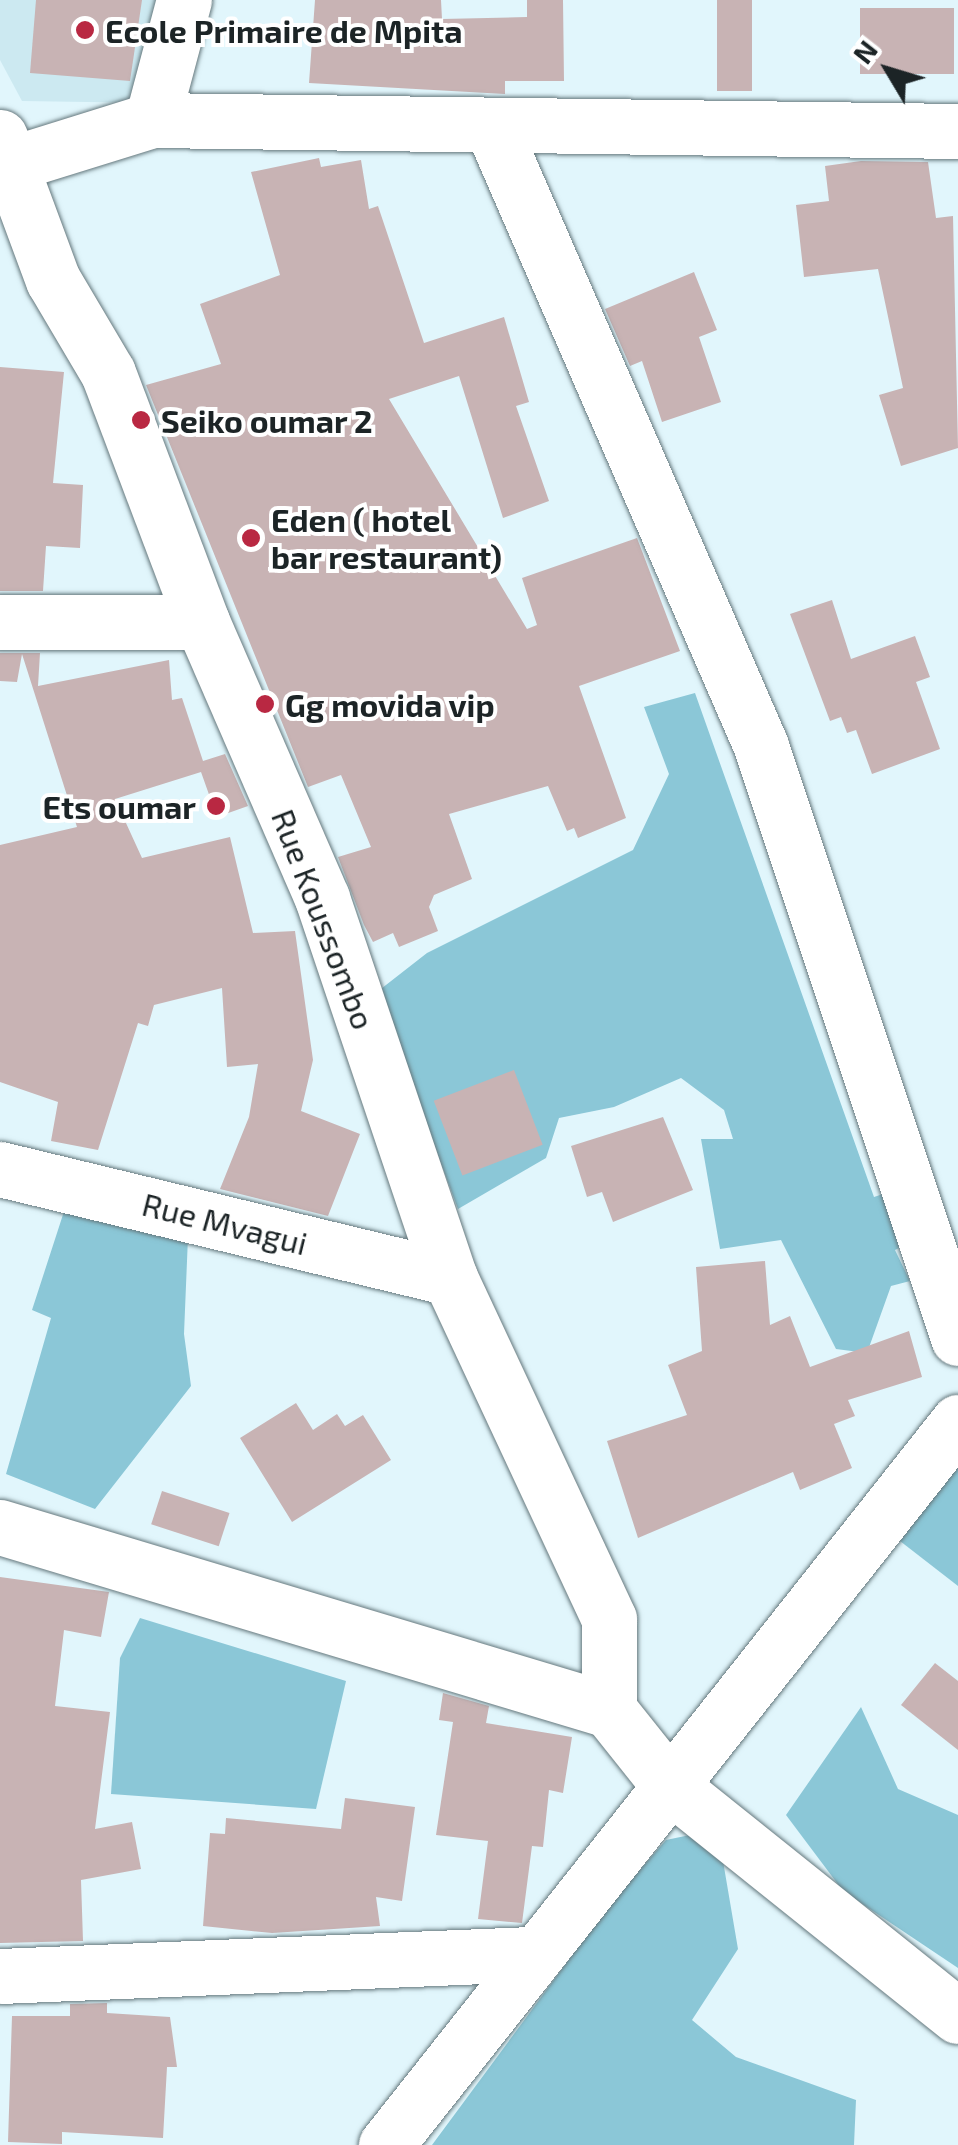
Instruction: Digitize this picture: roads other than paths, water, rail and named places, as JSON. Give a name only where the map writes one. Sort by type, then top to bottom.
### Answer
[{"type":"street","points":[[152,120],[184,0]]},
{"type":"street","points":[[7,150],[152,120],[958,131]]},
{"type":"street","points":[[492,127],[760,746],[958,1338]]},
{"type":"street","name":"Rue Koussombo","points":[[7,150],[53,280],[108,373],[202,622],[322,898],[450,1278],[609,1619],[609,1710]]},
{"type":"street","points":[[0,622],[202,622]]},
{"type":"street","name":"Rue Mvagui","points":[[0,1169],[450,1278]]},
{"type":"street","points":[[386,2145],[530,1954],[958,1422]]},
{"type":"street","points":[[0,1528],[609,1710],[668,1784],[958,2016]]},
{"type":"street","points":[[0,1976],[530,1954]]},
{"type":"place","name":"Ecole Primaire de Mpita","points":[[85,30]]},
{"type":"place","name":"Seiko oumar 2","points":[[141,420]]},
{"type":"place","name":"Eden ( hotel bar restaurant)","points":[[251,538]]},
{"type":"place","name":"Gg movida vip","points":[[265,704]]},
{"type":"place","name":"Ets oumar","points":[[216,806]]}]
